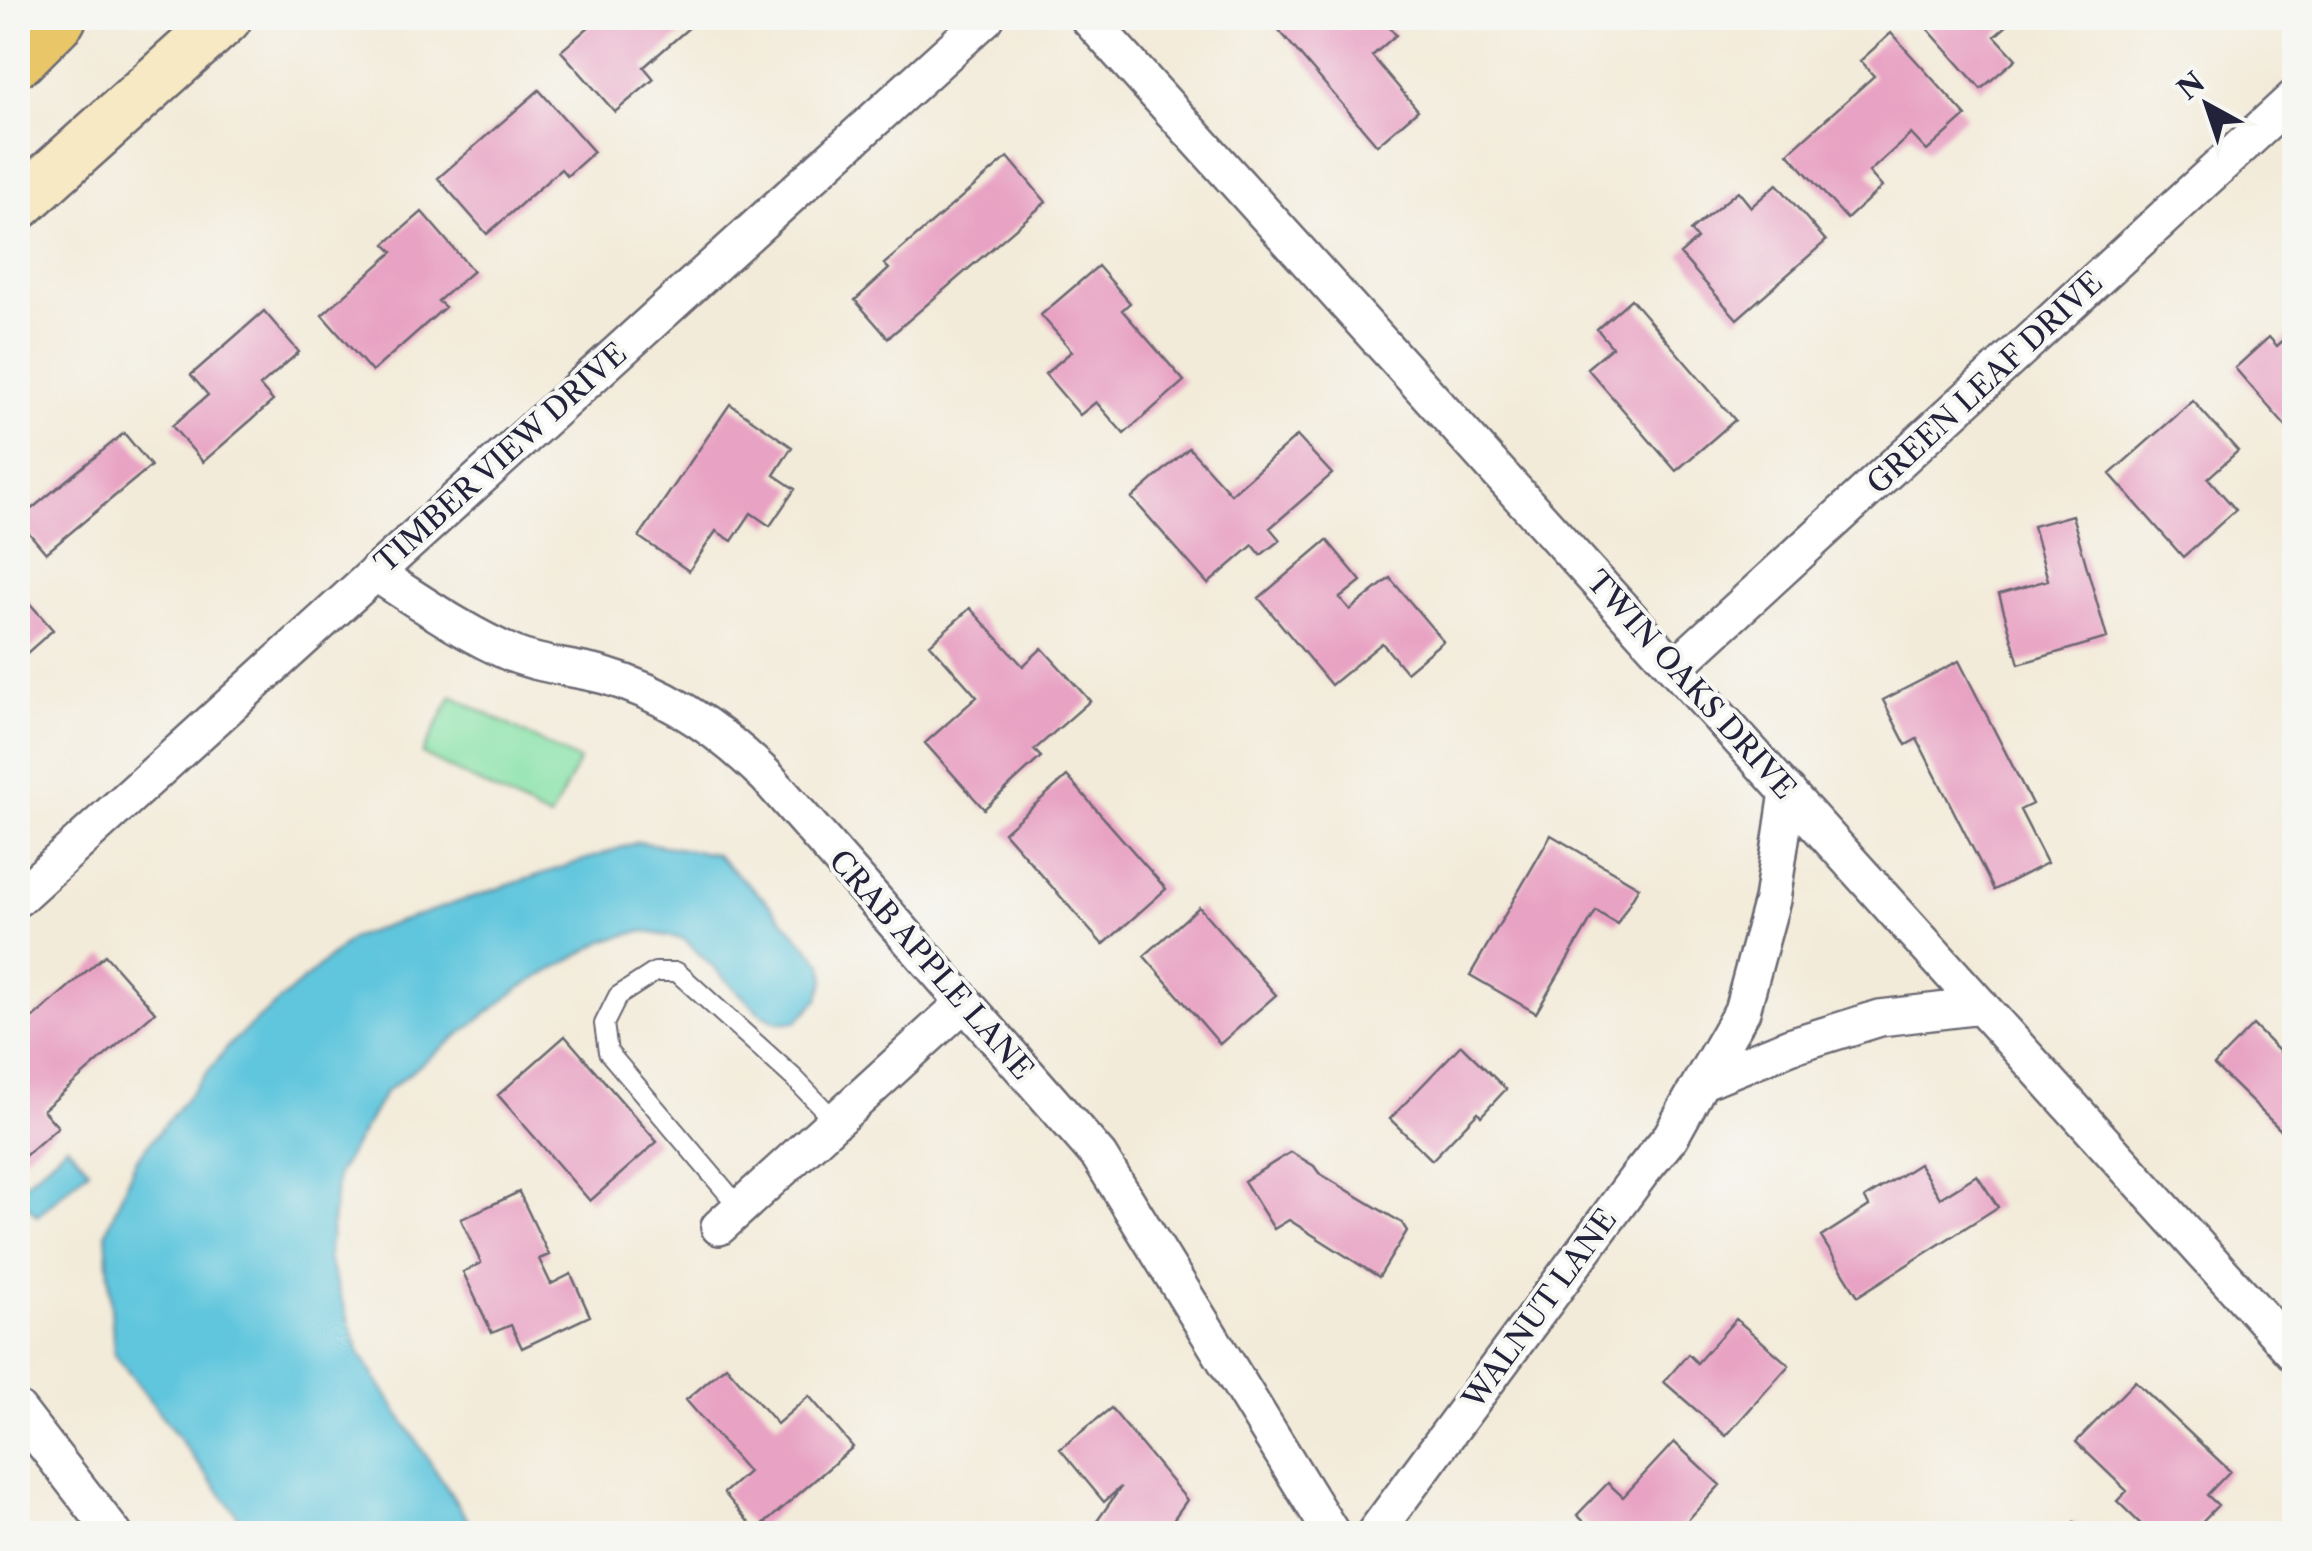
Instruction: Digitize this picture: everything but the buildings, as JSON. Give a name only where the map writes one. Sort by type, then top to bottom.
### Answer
[{"type":"highway","points":[[18,58],[58,18]]},
{"type":"street","points":[[18,205],[226,18]]},
{"type":"street","name":"TIMBER VIEW DRIVE","points":[[18,898],[986,18]]},
{"type":"street","name":"TWIN OAKS DRIVE","points":[[1088,18],[2294,1353]]},
{"type":"street","name":"GREEN LEAF DRIVE","points":[[1675,667],[2294,98]]},
{"type":"street","name":"CRAB APPLE LANE","points":[[375,573],[475,636],[520,657],[634,686],[706,724],[768,777],[1099,1156],[1332,1534]]},
{"type":"street","name":"WALNUT LANE","points":[[1374,1534],[1672,1136],[1742,1011],[1772,900],[1788,792]]},
{"type":"street","points":[[730,1217],[963,1004]]},
{"type":"street","points":[[1701,1082],[1790,1046],[1880,1018],[1981,1006]]},
{"type":"street","points":[[18,1410],[114,1534]]},
{"type":"lane","points":[[730,1217],[608,1052],[604,1024],[618,996],[655,972],[677,972],[795,1079],[835,1121]]},
{"type":"green space","points":[[452,696],[579,761],[550,819],[422,754]]},
{"type":"water","points":[[638,842],[715,854],[765,900],[823,964],[825,980],[818,1000],[796,1022],[777,1022],[759,1012],[684,939],[642,931],[604,941],[520,988],[385,1092],[337,1175],[328,1259],[360,1354],[476,1533],[251,1533],[114,1353],[106,1232],[136,1160],[232,1042],[353,937]]},
{"type":"water","points":[[67,1145],[89,1169],[37,1216],[18,1190]]}]
